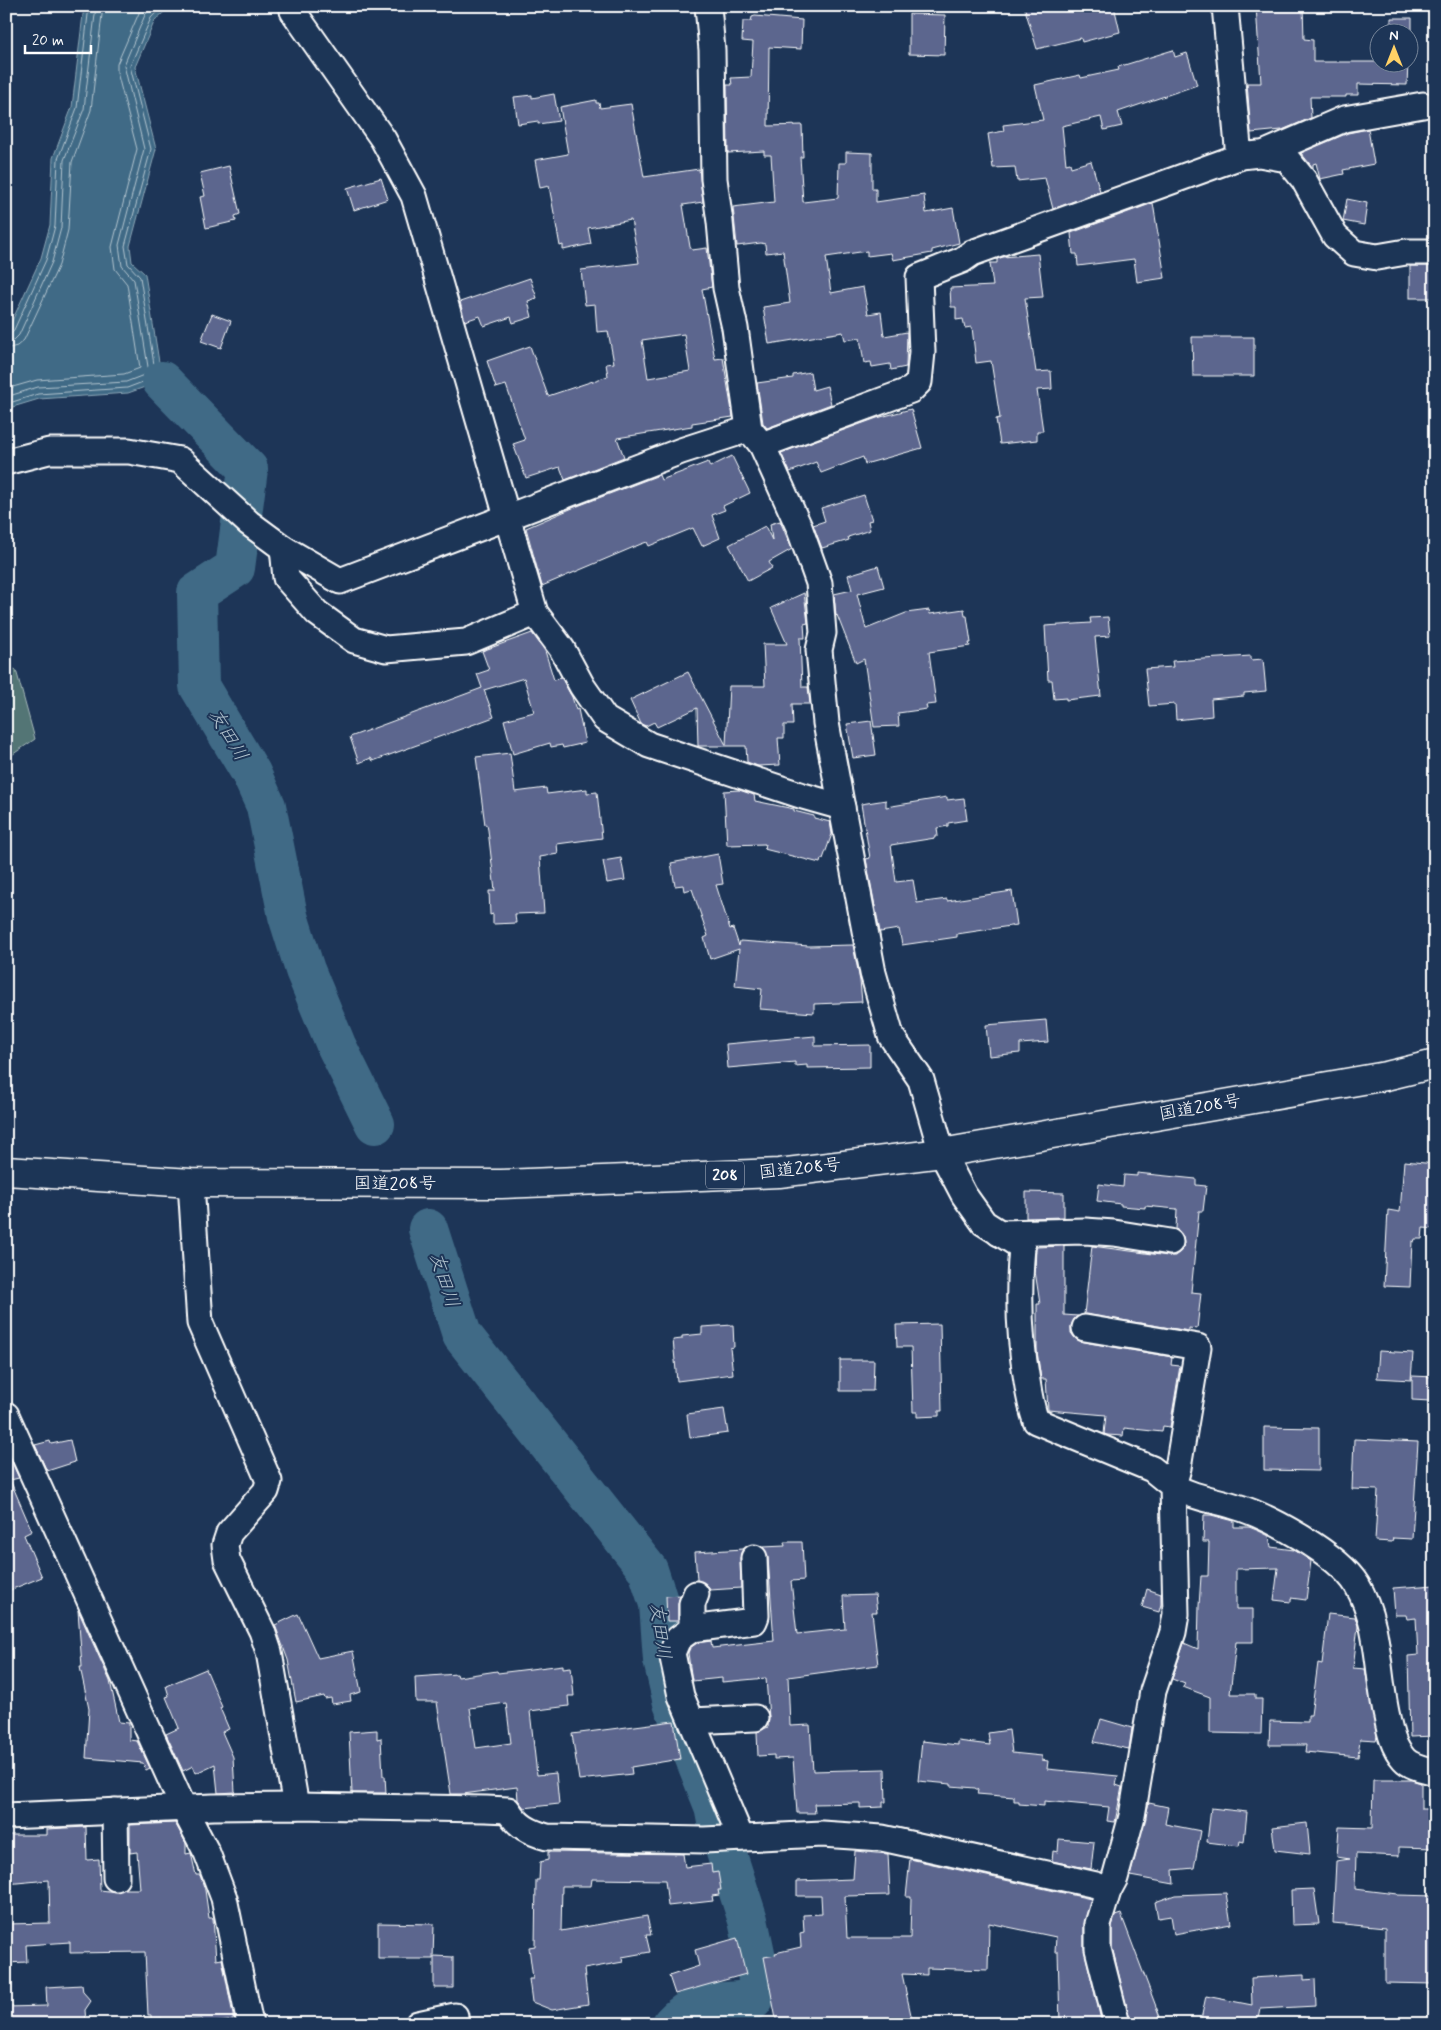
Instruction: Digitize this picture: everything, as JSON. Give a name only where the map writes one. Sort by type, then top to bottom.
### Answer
[{"type":"highway","name":"国道208号","points":[[6,1171],[191,1183],[501,1184],[779,1173],[942,1153],[1386,1076],[1435,1064]]},
{"type":"street","points":[[294,6],[294,11],[383,139],[414,196],[535,613],[562,649],[582,686],[605,719],[649,745],[842,807]]},
{"type":"street","points":[[708,6],[712,50],[714,180],[726,288],[755,437],[799,527],[819,583],[823,633],[819,650],[826,722],[873,973],[891,1036],[921,1080],[942,1153],[964,1195],[984,1222],[1022,1247],[1019,1290],[1022,1355],[1029,1404],[1036,1421],[1152,1469],[1173,1486],[1190,1495],[1235,1506],[1265,1517],[1330,1556],[1346,1570],[1357,1585],[1371,1618],[1384,1703],[1396,1748],[1405,1760],[1420,1768],[1435,1772]]},
{"type":"street","points":[[1225,6],[1251,155]]},
{"type":"street","points":[[6,462],[49,451],[129,451],[180,460],[242,515],[283,548],[340,581],[681,451],[755,437],[911,390],[919,382],[922,352],[919,277],[962,260],[972,253],[1251,155],[1344,119],[1424,105]]},
{"type":"street","points":[[1251,155],[1287,159],[1304,180],[1335,236],[1354,253],[1377,257],[1406,252],[1435,252]]},
{"type":"street","points":[[283,548],[286,578],[317,613],[354,640],[386,649],[466,642],[535,613]]},
{"type":"street","points":[[191,1183],[200,1322],[269,1481],[266,1490],[229,1533],[225,1545],[227,1560],[262,1631],[269,1652],[296,1806]]},
{"type":"street","points":[[999,1233],[1085,1231],[1114,1233],[1170,1242]]},
{"type":"street","points":[[1085,1328],[1198,1347],[1178,1468],[1173,1486],[1176,1614],[1173,1632],[1152,1691],[1132,1816],[1115,1878],[1108,1891],[1098,1924],[1098,1949],[1117,2024]]},
{"type":"street","points":[[6,1415],[184,1809],[207,1853],[224,1898],[250,2024]]},
{"type":"street","points":[[737,1838],[681,1696],[672,1653],[678,1639],[692,1629],[754,1621],[756,1616],[754,1558]]},
{"type":"street","points":[[692,1629],[692,1604],[696,1594]]},
{"type":"street","points":[[692,1721],[755,1718]]},
{"type":"street","points":[[6,1816],[296,1806],[486,1808],[508,1810],[516,1822],[529,1832],[547,1837],[704,1840],[822,1834],[882,1838],[1096,1885],[1108,1891]]},
{"type":"street","points":[[114,1811],[117,1880]]},
{"type":"street","points":[[418,2024],[455,2016]]},
{"type":"green space","points":[[6,665],[16,670],[35,739],[6,759]]},
{"type":"water","points":[[84,6],[171,6],[155,20],[135,67],[156,149],[130,246],[132,262],[145,274],[162,381],[128,393],[39,399],[6,409],[6,334],[41,258],[50,225],[53,158],[72,107]]},
{"type":"building","points":[[1024,6],[1114,6],[1120,32],[1082,42],[1081,38],[1037,49]]},
{"type":"building","points":[[1256,6],[1303,6],[1304,39],[1313,40],[1313,62],[1368,62],[1368,72],[1408,72],[1407,85],[1358,84],[1358,95],[1310,97],[1311,118],[1282,130],[1251,133],[1247,83],[1261,83]]},
{"type":"building","points":[[909,14],[945,15],[944,55],[909,54]]},
{"type":"building","points":[[752,17],[802,20],[801,49],[769,47],[768,126],[802,125],[803,157],[800,157],[803,202],[838,198],[839,163],[846,163],[846,152],[872,153],[872,189],[876,189],[876,202],[924,195],[926,213],[953,208],[959,243],[932,250],[932,253],[893,260],[891,253],[867,256],[867,251],[826,257],[831,293],[863,287],[868,314],[881,312],[884,336],[907,332],[906,367],[891,370],[890,364],[872,367],[871,362],[864,363],[860,338],[845,340],[843,332],[769,344],[763,307],[790,303],[783,251],[766,253],[765,244],[761,243],[737,246],[733,207],[774,202],[771,155],[764,155],[764,151],[728,153],[727,85],[732,85],[731,78],[751,77],[753,42],[742,41],[743,21],[751,21]]},
{"type":"building","points":[[1391,18],[1412,18],[1412,22],[1391,22]]},
{"type":"building","points":[[1173,50],[1175,57],[1187,53],[1197,85],[1118,112],[1122,126],[1104,130],[1101,117],[1062,126],[1066,164],[1070,163],[1071,167],[1091,161],[1100,191],[1053,209],[1045,178],[1017,181],[1015,167],[993,168],[988,134],[1004,131],[1003,125],[1043,120],[1035,85],[1080,75],[1081,78],[1119,70],[1118,67]]},
{"type":"building","points":[[554,94],[559,121],[538,124],[538,121],[518,124],[514,97],[532,95],[532,98]]},
{"type":"building","points":[[596,100],[600,108],[631,104],[644,177],[699,169],[703,202],[683,205],[690,247],[692,250],[707,248],[712,287],[702,289],[715,359],[723,358],[733,417],[692,423],[692,426],[617,438],[624,457],[565,480],[560,467],[526,478],[513,444],[525,440],[506,385],[496,388],[487,361],[530,346],[548,396],[608,376],[606,364],[614,363],[608,331],[597,332],[595,304],[585,305],[581,270],[639,263],[631,220],[588,228],[591,244],[563,250],[563,245],[560,246],[549,186],[540,188],[535,160],[568,154],[560,107]],"holes":[[[684,334],[690,371],[648,378],[642,340]]]},
{"type":"building","points":[[1368,129],[1374,164],[1343,170],[1344,174],[1320,179],[1316,163],[1313,164],[1313,168],[1301,153],[1348,133]]},
{"type":"building","points":[[229,166],[240,214],[235,216],[236,221],[206,228],[200,197],[205,196],[200,173]]},
{"type":"building","points":[[381,178],[388,199],[354,210],[347,188]]},
{"type":"building","points":[[1347,199],[1367,203],[1364,225],[1343,221]]},
{"type":"building","points":[[1153,203],[1165,278],[1137,282],[1134,259],[1078,266],[1077,254],[1073,254],[1071,233]]},
{"type":"building","points":[[1038,254],[1043,297],[1025,298],[1036,372],[1051,371],[1052,389],[1037,390],[1043,431],[1037,431],[1037,440],[1000,444],[996,419],[1000,418],[991,361],[976,363],[972,327],[965,328],[963,319],[956,320],[956,307],[951,307],[950,288],[993,286],[990,263],[997,263],[997,259],[1003,257]]},
{"type":"building","points":[[1410,266],[1435,266],[1435,298],[1410,298]]},
{"type":"building","points":[[530,278],[537,298],[528,301],[532,317],[513,323],[511,317],[484,326],[480,316],[465,321],[460,302]]},
{"type":"building","points":[[212,314],[231,321],[221,348],[201,341]]},
{"type":"building","points":[[1192,337],[1254,337],[1254,376],[1193,376]]},
{"type":"building","points":[[810,372],[813,390],[827,386],[831,404],[767,428],[763,423],[757,383],[793,378],[793,375]]},
{"type":"building","points":[[911,409],[922,448],[865,464],[863,457],[821,473],[816,462],[790,472],[781,453],[877,418]]},
{"type":"building","points":[[732,456],[750,493],[723,506],[725,510],[712,515],[720,538],[702,546],[693,528],[649,546],[647,542],[641,544],[542,586],[526,528],[659,475],[661,480],[708,462],[710,467]]},
{"type":"building","points":[[864,495],[872,520],[868,521],[870,530],[848,537],[849,540],[822,548],[813,525],[825,521],[821,508]]},
{"type":"building","points":[[780,521],[792,549],[769,562],[772,568],[748,581],[729,545],[765,526],[772,540],[770,524]]},
{"type":"building","points":[[878,566],[884,587],[857,594],[866,629],[906,613],[929,610],[930,614],[964,609],[965,616],[967,616],[971,643],[969,643],[970,646],[929,652],[936,704],[926,705],[927,709],[898,713],[899,726],[874,727],[864,659],[856,663],[836,616],[834,594],[852,590],[848,575]]},
{"type":"building","points":[[804,593],[808,623],[804,624],[805,638],[800,638],[802,687],[808,687],[810,704],[792,704],[793,725],[784,725],[784,738],[778,738],[780,765],[758,766],[747,762],[746,746],[698,746],[697,708],[657,727],[654,722],[646,726],[641,724],[630,700],[688,672],[726,745],[729,686],[765,686],[763,644],[787,644],[771,608]]},
{"type":"building","points":[[1108,617],[1110,636],[1095,637],[1101,696],[1066,700],[1066,698],[1054,699],[1052,680],[1048,680],[1045,626],[1091,623],[1090,618]]},
{"type":"building","points":[[532,633],[545,651],[554,680],[561,677],[572,697],[576,710],[578,709],[585,743],[563,748],[562,745],[551,747],[550,743],[513,754],[504,720],[534,712],[524,678],[484,690],[494,717],[373,761],[371,758],[359,763],[350,737],[482,688],[477,674],[489,670],[482,651]]},
{"type":"building","points":[[1251,656],[1251,660],[1263,659],[1266,691],[1244,693],[1244,696],[1211,699],[1212,716],[1176,720],[1175,704],[1149,706],[1145,669],[1173,667],[1172,661]]},
{"type":"building","points":[[871,721],[876,755],[853,758],[847,724]]},
{"type":"building","points":[[510,753],[515,792],[546,788],[547,794],[587,789],[587,793],[597,792],[602,838],[557,844],[558,854],[540,857],[544,913],[515,914],[516,923],[493,924],[493,914],[490,915],[489,891],[495,891],[488,830],[487,825],[485,825],[476,757]]},
{"type":"building","points":[[739,790],[754,795],[755,801],[794,809],[794,811],[830,822],[832,834],[820,863],[764,849],[765,844],[727,845],[724,791]]},
{"type":"building","points":[[947,797],[947,800],[964,798],[967,820],[948,823],[948,826],[937,828],[938,836],[935,836],[935,838],[891,845],[896,882],[913,880],[917,903],[947,899],[947,901],[1012,891],[1017,925],[957,934],[957,937],[902,945],[899,929],[880,932],[866,859],[870,858],[861,804],[886,800],[886,807]]},
{"type":"building","points":[[718,854],[723,884],[716,885],[730,929],[733,928],[739,946],[740,941],[809,946],[853,945],[862,1002],[814,1004],[814,1013],[760,1009],[762,989],[735,986],[739,949],[710,959],[704,938],[708,936],[692,889],[684,891],[683,885],[675,886],[671,863]]},
{"type":"building","points":[[621,858],[625,880],[607,883],[603,861]]},
{"type":"building","points":[[1046,1020],[1048,1042],[1020,1044],[1020,1053],[989,1056],[986,1025]]},
{"type":"building","points":[[815,1036],[815,1046],[870,1045],[870,1067],[807,1068],[807,1065],[795,1066],[795,1062],[728,1068],[726,1044]]},
{"type":"building","points":[[1404,1161],[1435,1164],[1435,1229],[1423,1228],[1422,1239],[1412,1241],[1410,1287],[1384,1286],[1388,1210],[1400,1212]]},
{"type":"building","points":[[1137,1173],[1196,1179],[1196,1185],[1206,1186],[1203,1211],[1199,1211],[1191,1292],[1201,1293],[1197,1329],[1189,1328],[1189,1331],[1084,1314],[1092,1246],[1175,1256],[1184,1245],[1183,1236],[1176,1229],[1177,1209],[1121,1206],[1121,1204],[1097,1201],[1099,1184],[1123,1187],[1124,1175],[1137,1176]]},
{"type":"building","points":[[1026,1192],[1064,1193],[1064,1217],[1026,1218]]},
{"type":"building","points":[[1064,1246],[1064,1315],[1078,1316],[1074,1319],[1071,1326],[1071,1333],[1076,1339],[1083,1342],[1172,1357],[1171,1365],[1180,1366],[1170,1427],[1163,1426],[1162,1432],[1124,1428],[1123,1436],[1107,1435],[1104,1434],[1106,1415],[1048,1410],[1046,1379],[1041,1379],[1037,1351],[1037,1304],[1040,1304],[1035,1271],[1036,1247]]},
{"type":"building","points":[[940,1324],[942,1411],[939,1411],[939,1416],[917,1417],[917,1412],[913,1412],[911,1347],[897,1347],[896,1325]]},
{"type":"building","points":[[733,1325],[734,1347],[730,1348],[733,1374],[677,1381],[673,1340],[682,1339],[682,1336],[702,1334],[702,1327]]},
{"type":"building","points":[[1379,1351],[1413,1353],[1411,1380],[1377,1378]]},
{"type":"building","points":[[840,1360],[874,1360],[873,1391],[840,1391]]},
{"type":"building","points":[[1412,1376],[1435,1377],[1435,1394],[1430,1394],[1430,1401],[1412,1400]]},
{"type":"building","points":[[724,1409],[728,1433],[690,1438],[687,1414]]},
{"type":"building","points":[[1264,1427],[1319,1428],[1319,1471],[1264,1470]]},
{"type":"building","points":[[1354,1439],[1418,1442],[1412,1539],[1393,1538],[1392,1542],[1375,1541],[1378,1490],[1352,1489]]},
{"type":"building","points":[[70,1440],[75,1462],[47,1471],[35,1445],[50,1441],[51,1444]]},
{"type":"building","points":[[7,1451],[19,1478],[10,1480],[32,1531],[24,1535],[42,1577],[10,1590],[6,1581]]},
{"type":"building","points":[[1204,1515],[1234,1521],[1234,1527],[1249,1527],[1259,1531],[1269,1536],[1271,1547],[1294,1550],[1311,1561],[1306,1600],[1291,1598],[1291,1602],[1274,1600],[1278,1568],[1236,1569],[1236,1609],[1253,1609],[1253,1642],[1236,1642],[1230,1694],[1255,1694],[1255,1699],[1262,1699],[1261,1734],[1210,1733],[1210,1697],[1183,1687],[1185,1684],[1172,1679],[1184,1643],[1198,1649],[1201,1576],[1208,1576],[1209,1542],[1203,1542]]},
{"type":"building","points":[[784,1542],[802,1542],[804,1580],[791,1581],[797,1634],[845,1629],[843,1596],[875,1595],[877,1612],[872,1612],[878,1665],[788,1677],[790,1726],[810,1725],[813,1771],[885,1769],[886,1802],[883,1802],[883,1807],[860,1808],[860,1803],[814,1804],[815,1813],[797,1813],[793,1758],[774,1759],[774,1755],[758,1756],[757,1732],[768,1727],[769,1718],[766,1678],[722,1682],[722,1678],[692,1681],[688,1653],[690,1648],[697,1643],[711,1641],[712,1648],[774,1641],[768,1558],[763,1547],[785,1546]]},
{"type":"building","points":[[743,1549],[740,1558],[741,1588],[710,1590],[707,1585],[697,1580],[695,1552]]},
{"type":"building","points":[[1435,1585],[1435,1736],[1410,1737],[1408,1656],[1418,1655],[1416,1618],[1407,1619],[1406,1615],[1395,1615],[1393,1588]]},
{"type":"building","points":[[1147,1589],[1161,1594],[1159,1612],[1142,1607]]},
{"type":"building","points":[[680,1595],[678,1621],[667,1621],[666,1596]]},
{"type":"building","points":[[78,1610],[110,1681],[119,1722],[129,1723],[129,1740],[137,1741],[150,1768],[146,1770],[143,1763],[86,1758],[89,1709],[80,1667],[82,1667]]},
{"type":"building","points":[[298,1614],[318,1658],[353,1651],[361,1692],[350,1695],[351,1701],[332,1704],[331,1698],[325,1699],[324,1696],[296,1702],[288,1660],[275,1625]]},
{"type":"building","points":[[1328,1614],[1355,1617],[1358,1626],[1353,1668],[1365,1669],[1377,1736],[1376,1740],[1360,1739],[1358,1757],[1305,1752],[1306,1745],[1269,1745],[1270,1721],[1308,1722],[1308,1715],[1311,1715],[1318,1663],[1322,1664]]},
{"type":"building","points":[[563,1665],[563,1668],[571,1667],[574,1696],[568,1696],[569,1706],[530,1711],[537,1775],[556,1773],[559,1804],[524,1808],[518,1800],[517,1787],[451,1794],[437,1702],[416,1702],[415,1677],[457,1674],[458,1677],[497,1671],[498,1673]],"holes":[[[506,1703],[511,1743],[476,1748],[470,1708]]]},
{"type":"building","points":[[206,1669],[229,1729],[222,1732],[233,1757],[235,1792],[218,1793],[215,1764],[196,1773],[193,1766],[183,1771],[166,1734],[179,1728],[166,1697],[169,1696],[166,1686]]},
{"type":"building","points":[[1101,1719],[1132,1728],[1129,1749],[1094,1742]]},
{"type":"building","points":[[674,1721],[680,1759],[631,1767],[632,1774],[579,1780],[572,1734]]},
{"type":"building","points":[[377,1730],[377,1739],[381,1738],[386,1793],[352,1793],[349,1732]]},
{"type":"building","points":[[1009,1730],[1012,1753],[1042,1756],[1042,1760],[1048,1761],[1047,1769],[1118,1776],[1116,1785],[1122,1787],[1115,1822],[1107,1821],[1109,1807],[1044,1801],[1044,1806],[1019,1804],[1019,1801],[1014,1801],[1014,1797],[977,1794],[978,1790],[975,1788],[918,1781],[922,1741],[958,1745],[958,1741],[990,1745],[988,1733]]},
{"type":"building","points":[[1373,1780],[1411,1780],[1421,1783],[1421,1809],[1435,1809],[1435,1848],[1399,1847],[1399,1856],[1356,1854],[1355,1889],[1397,1895],[1435,1896],[1435,1984],[1385,1983],[1385,1928],[1333,1923],[1336,1861],[1350,1859],[1337,1857],[1339,1827],[1372,1828]]},
{"type":"building","points":[[1149,1803],[1168,1807],[1165,1824],[1201,1831],[1194,1868],[1173,1870],[1174,1884],[1130,1876]]},
{"type":"building","points":[[1211,1808],[1247,1812],[1244,1842],[1240,1841],[1239,1846],[1207,1842]]},
{"type":"building","points":[[175,1823],[186,1843],[186,1854],[191,1853],[196,1875],[200,1875],[205,1890],[209,1918],[213,1918],[216,1960],[222,1959],[233,2020],[206,2024],[202,2019],[163,2021],[162,2018],[151,2019],[151,2015],[148,2015],[145,1952],[70,1953],[70,1942],[26,1945],[27,1962],[6,1963],[6,1924],[50,1923],[49,1880],[6,1884],[6,1835],[47,1835],[47,1829],[86,1827],[87,1860],[99,1859],[100,1890],[117,1892],[124,1889],[140,1889],[137,1852],[130,1853],[130,1825]]},
{"type":"building","points":[[1307,1823],[1310,1854],[1275,1850],[1272,1827]]},
{"type":"building","points":[[1059,1839],[1094,1842],[1091,1869],[1052,1861],[1053,1851],[1058,1852]]},
{"type":"building","points":[[855,1851],[888,1854],[890,1895],[845,1896],[847,1938],[910,1938],[911,1897],[906,1897],[910,1859],[1091,1899],[1084,1924],[1084,1949],[1102,2024],[1060,2024],[1058,1952],[1055,1952],[1056,1937],[989,1923],[988,1970],[927,1968],[927,1975],[902,1974],[913,2024],[777,2024],[764,1957],[801,1947],[800,1933],[804,1932],[803,1915],[822,1914],[821,1896],[797,1896],[797,1881],[853,1879]]},
{"type":"building","points":[[548,1852],[683,1854],[685,1867],[711,1864],[712,1873],[718,1872],[721,1890],[718,1890],[719,1895],[712,1896],[713,1901],[668,1906],[665,1880],[592,1879],[591,1886],[562,1886],[561,1931],[647,1916],[651,1935],[646,1935],[650,1952],[622,1957],[623,1962],[584,1969],[588,2004],[552,2010],[532,2002],[529,1979],[533,1979],[529,1947],[535,1946],[536,1880],[539,1880],[540,1862],[548,1860]]},
{"type":"building","points":[[1314,1889],[1319,1924],[1292,1925],[1291,1890]]},
{"type":"building","points":[[1226,1893],[1231,1924],[1174,1934],[1171,1916],[1158,1918],[1155,1902],[1175,1895]]},
{"type":"building","points":[[1121,1914],[1160,2017],[1146,2024],[1131,2024],[1112,1947],[1112,1926],[1115,1916]]},
{"type":"building","points":[[378,1923],[434,1924],[433,1959],[378,1959]]},
{"type":"building","points":[[737,1938],[746,1974],[675,1994],[669,1976],[699,1966],[695,1950]]},
{"type":"building","points":[[434,1956],[453,1957],[453,1988],[434,1988]]},
{"type":"building","points":[[1304,1975],[1304,1980],[1315,1979],[1316,2006],[1260,2009],[1257,2024],[1200,2024],[1206,1996],[1252,2005],[1251,1978]]},
{"type":"building","points":[[82,1985],[83,1992],[91,2001],[85,2010],[86,2023],[6,2023],[6,2007],[47,2006],[46,1987]]},
{"type":"waterway","name":"友田川","points":[[162,381],[248,469],[235,568],[197,593],[199,686],[251,773],[266,806],[288,916],[305,970],[336,1045],[375,1124]]},
{"type":"waterway","name":"友田川","points":[[428,1229],[462,1335],[648,1570],[659,1604],[663,1660],[673,1703],[714,1806],[718,1827],[748,1920],[755,1953],[759,1990],[753,2000],[720,2002],[699,2006],[690,2010],[672,2024]]}]
